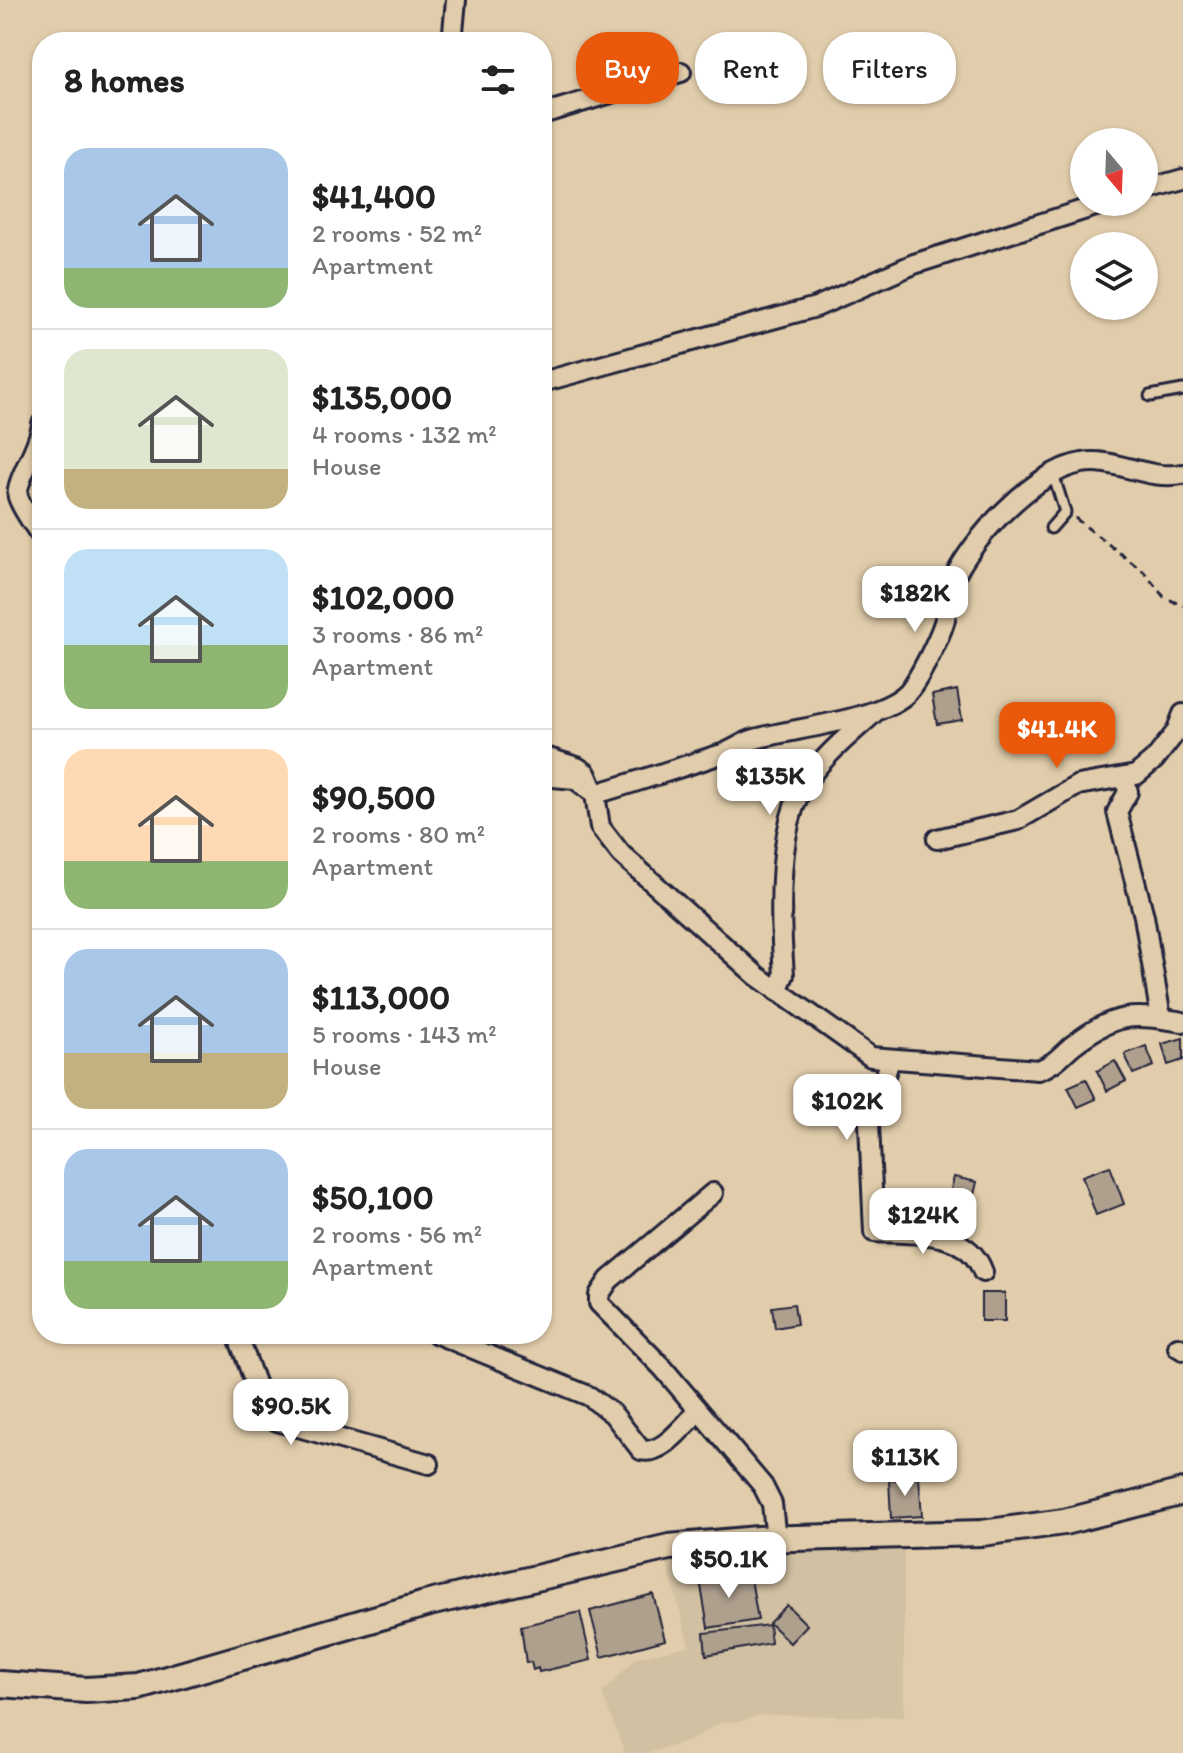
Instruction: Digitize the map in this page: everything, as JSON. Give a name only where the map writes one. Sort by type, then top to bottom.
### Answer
[{"type":"main road","points":[[0,1684],[86,1690],[139,1687],[429,1603],[669,1547],[776,1539],[1016,1529],[1092,1516],[1183,1492]]},
{"type":"street","points":[[453,32],[456,0]]},
{"type":"street","points":[[552,111],[609,97],[681,72]]},
{"type":"street","points":[[1158,186],[1183,179]]},
{"type":"street","points":[[552,379],[816,307],[931,258],[1070,214]]},
{"type":"street","points":[[32,459],[17,486],[18,498],[32,521]]},
{"type":"street","points":[[595,794],[725,753],[753,740],[797,732],[880,708],[902,697],[912,686],[943,624],[948,592],[961,567],[1013,500],[1053,474],[1081,463],[1093,462],[1151,476],[1183,474]]},
{"type":"street","points":[[777,991],[784,975],[786,839],[798,795],[838,747],[880,708]]},
{"type":"street","points":[[937,839],[1018,820],[1078,785],[1125,779],[1149,766],[1182,723]]},
{"type":"street","points":[[552,759],[586,773],[595,794],[600,827],[609,842],[777,991],[871,1057],[890,1060],[915,1058],[1038,1070],[1051,1066],[1080,1040],[1119,1018],[1132,1014],[1183,1022]]},
{"type":"street","points":[[552,777],[575,779],[595,794]]},
{"type":"street","points":[[1125,779],[1128,792],[1117,812],[1144,916],[1161,1018]]},
{"type":"street","points":[[890,1060],[869,1124],[874,1232],[927,1235],[954,1241],[976,1256],[983,1272]]},
{"type":"street","points":[[713,1193],[609,1280],[599,1295],[599,1303],[698,1411],[768,1495],[776,1539]]},
{"type":"street","points":[[241,1344],[264,1407],[277,1421],[429,1464]]},
{"type":"street","points":[[462,1344],[589,1396],[613,1414],[635,1446],[647,1452],[661,1447],[698,1411]]},
{"type":"lane","points":[[1150,396],[1183,390]]},
{"type":"lane","points":[[1051,528],[1065,512],[1053,474]]},
{"type":"path","points":[[1065,512],[1081,521],[1144,572],[1164,597],[1183,606]]},
{"type":"shaded area","points":[[904,1545],[904,1717],[760,1715],[741,1721],[722,1722],[690,1741],[647,1753],[625,1753],[602,1694],[637,1657],[689,1646],[665,1556],[706,1551]]},
{"type":"building","points":[[957,690],[962,720],[937,724],[932,695]]},
{"type":"building","points":[[1183,1038],[1183,1060],[1168,1065],[1162,1044]]},
{"type":"building","points":[[1146,1046],[1154,1066],[1133,1074],[1125,1054]]},
{"type":"building","points":[[1115,1061],[1126,1081],[1107,1091],[1097,1071]]},
{"type":"building","points":[[1086,1079],[1096,1099],[1078,1107],[1068,1087]]},
{"type":"building","points":[[1110,1166],[1124,1204],[1096,1215],[1082,1176]]},
{"type":"building","points":[[954,1177],[977,1182],[971,1207],[948,1201]]},
{"type":"building","points":[[981,1293],[1005,1293],[1005,1321],[981,1321]]},
{"type":"building","points":[[794,1304],[797,1324],[775,1328],[772,1307]]},
{"type":"building","points":[[919,1478],[922,1516],[891,1518],[889,1480]]},
{"type":"building","points":[[750,1573],[758,1620],[708,1628],[700,1580]]},
{"type":"building","points":[[653,1594],[665,1640],[602,1657],[590,1611]]},
{"type":"building","points":[[787,1605],[807,1625],[790,1643],[769,1623]]},
{"type":"building","points":[[580,1612],[591,1660],[539,1672],[538,1668],[533,1670],[531,1662],[526,1663],[521,1626]]},
{"type":"building","points":[[769,1625],[771,1643],[706,1655],[704,1633]]}]
